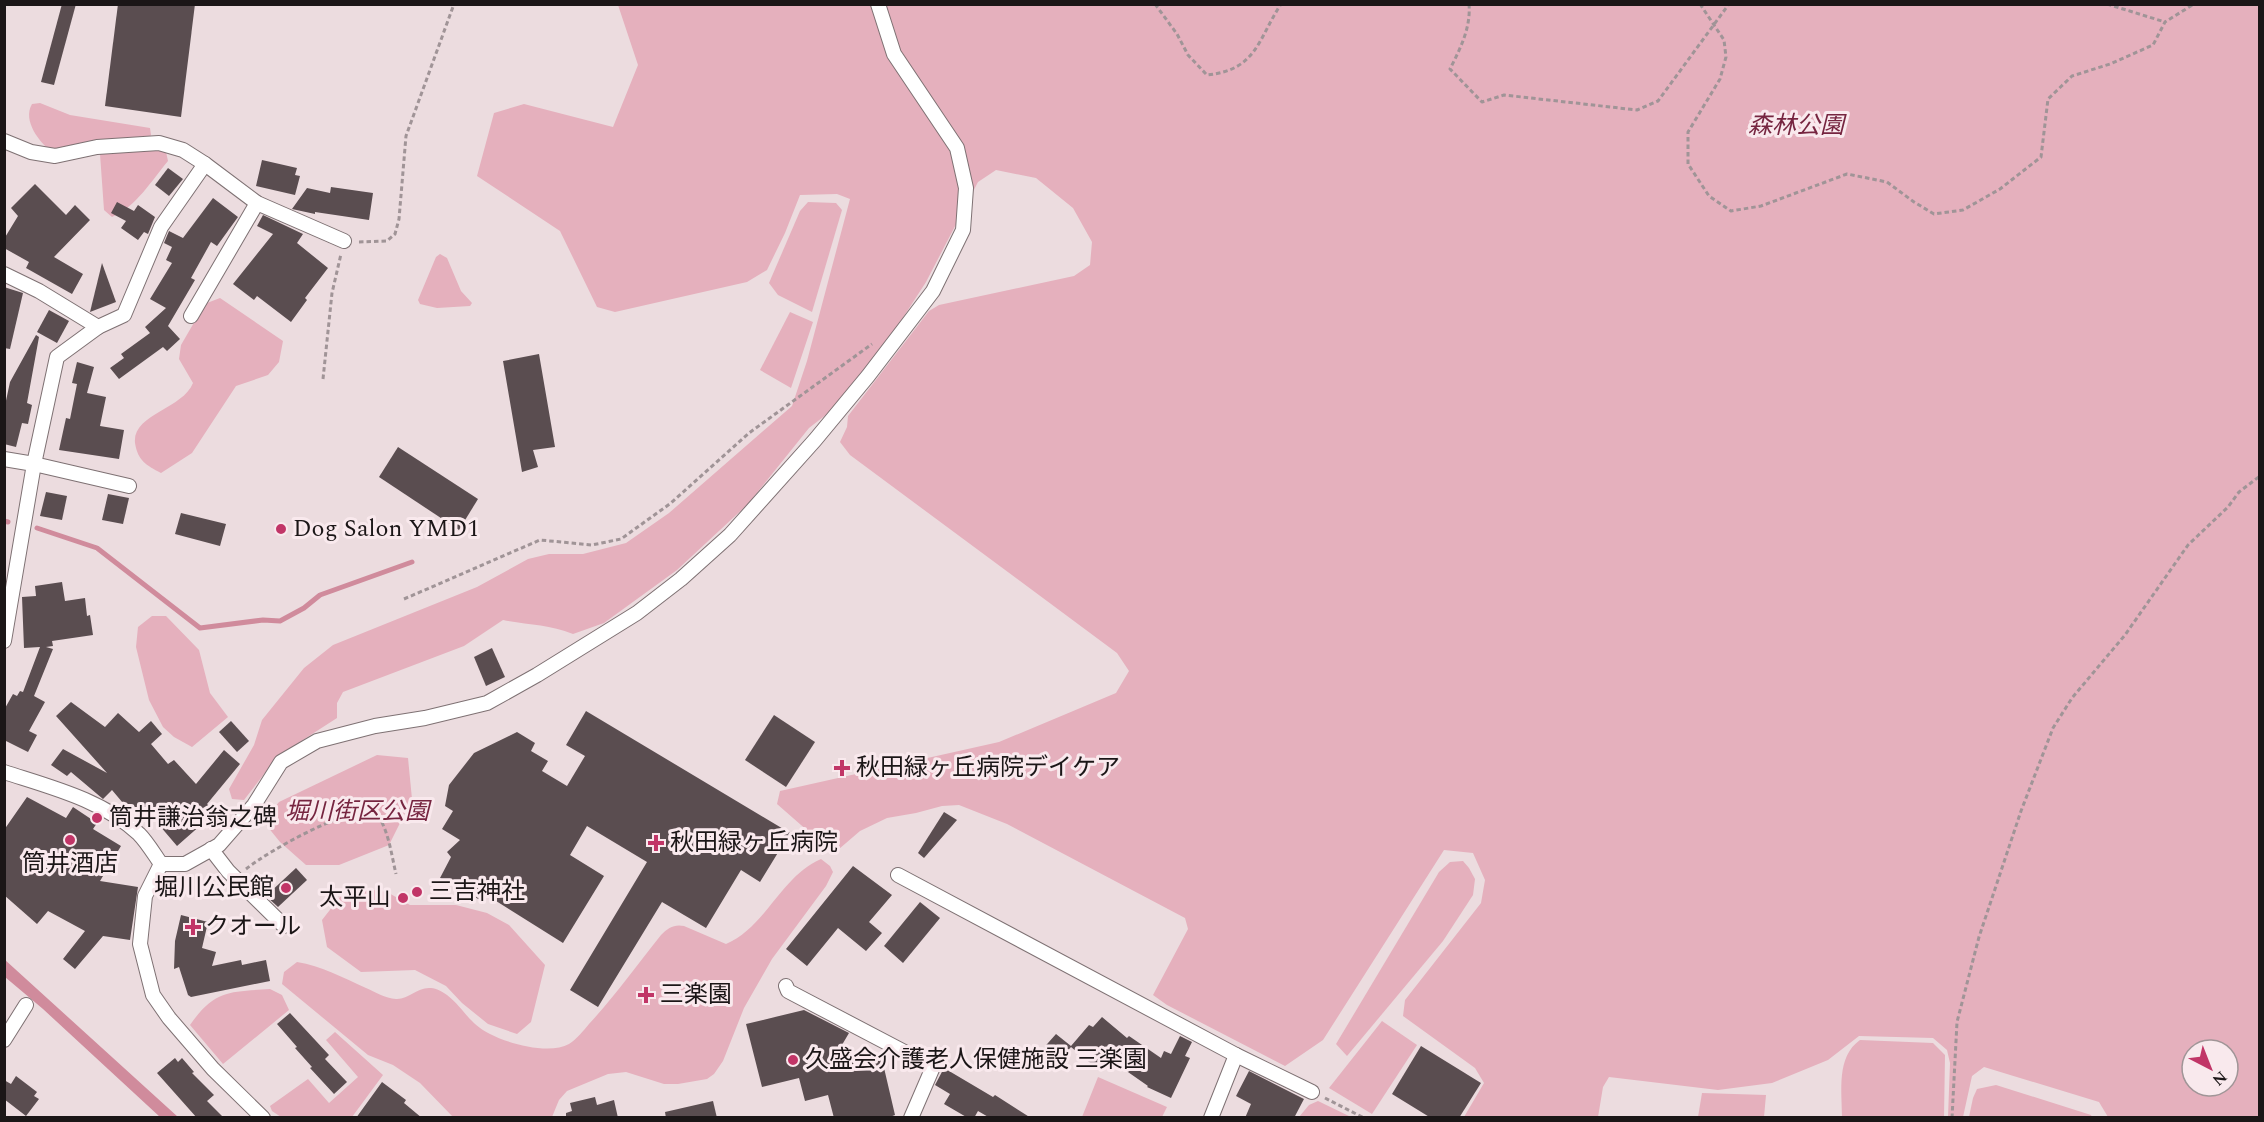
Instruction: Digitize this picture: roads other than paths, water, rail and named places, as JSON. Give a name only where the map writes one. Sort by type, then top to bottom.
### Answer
[{"type":"street","points":[[161,864],[185,864],[219,845],[254,805],[281,762],[317,741],[487,702],[537,675],[637,613],[681,579],[730,535],[794,465],[868,376],[933,291],[963,230],[966,188],[957,148],[894,54],[878,4]]},
{"type":"street","points":[[4,141],[31,152],[55,156],[97,147],[159,143],[183,150],[257,203],[344,241]]},
{"type":"street","points":[[4,641],[34,464],[57,357],[98,327],[124,315],[160,227],[205,164]]},
{"type":"street","points":[[191,316],[257,203]]},
{"type":"street","points":[[4,274],[39,291],[98,327]]},
{"type":"street","points":[[4,459],[129,486]]},
{"type":"street","points":[[4,772],[72,794],[118,817],[140,835],[161,864]]},
{"type":"street","points":[[212,849],[235,878],[284,927]]},
{"type":"street","points":[[161,864],[145,896],[140,944],[153,995],[169,1018],[213,1069],[263,1118]]},
{"type":"street","points":[[898,875],[1236,1055],[1312,1092]]},
{"type":"street","points":[[786,986],[788,991],[933,1067],[911,1118]]},
{"type":"street","points":[[4,1040],[26,1005]]},
{"type":"street","points":[[1211,1118],[1236,1055]]},
{"type":"waterway","points":[[4,521],[8,522]]},
{"type":"waterway","points":[[37,528],[97,548],[200,628],[263,620],[280,621],[304,608],[320,595],[412,562]]},
{"type":"place","name":"Dog Salon YMD1","points":[[281,529]]},
{"type":"place","name":"秋田緑ヶ丘病院デイケア","points":[[842,768]]},
{"type":"place","name":"筒井謙治翁之碑","points":[[97,818]]},
{"type":"place","name":"筒井酒店","points":[[70,840]]},
{"type":"place","name":"秋田緑ヶ丘病院","points":[[656,843]]},
{"type":"place","name":"堀川公民館","points":[[286,888]]},
{"type":"place","name":"三吉神社","points":[[417,892]]},
{"type":"place","name":"太平山","points":[[403,898]]},
{"type":"place","name":"クオール","points":[[193,927]]},
{"type":"place","name":"三楽園","points":[[646,995]]},
{"type":"place","name":"久盛会介護老人保健施設 三楽園","points":[[793,1060]]},
{"type":"park label","name":"森林公園","points":[[1796,126]]},
{"type":"park label","name":"堀川街区公園","points":[[357,812]]}]
